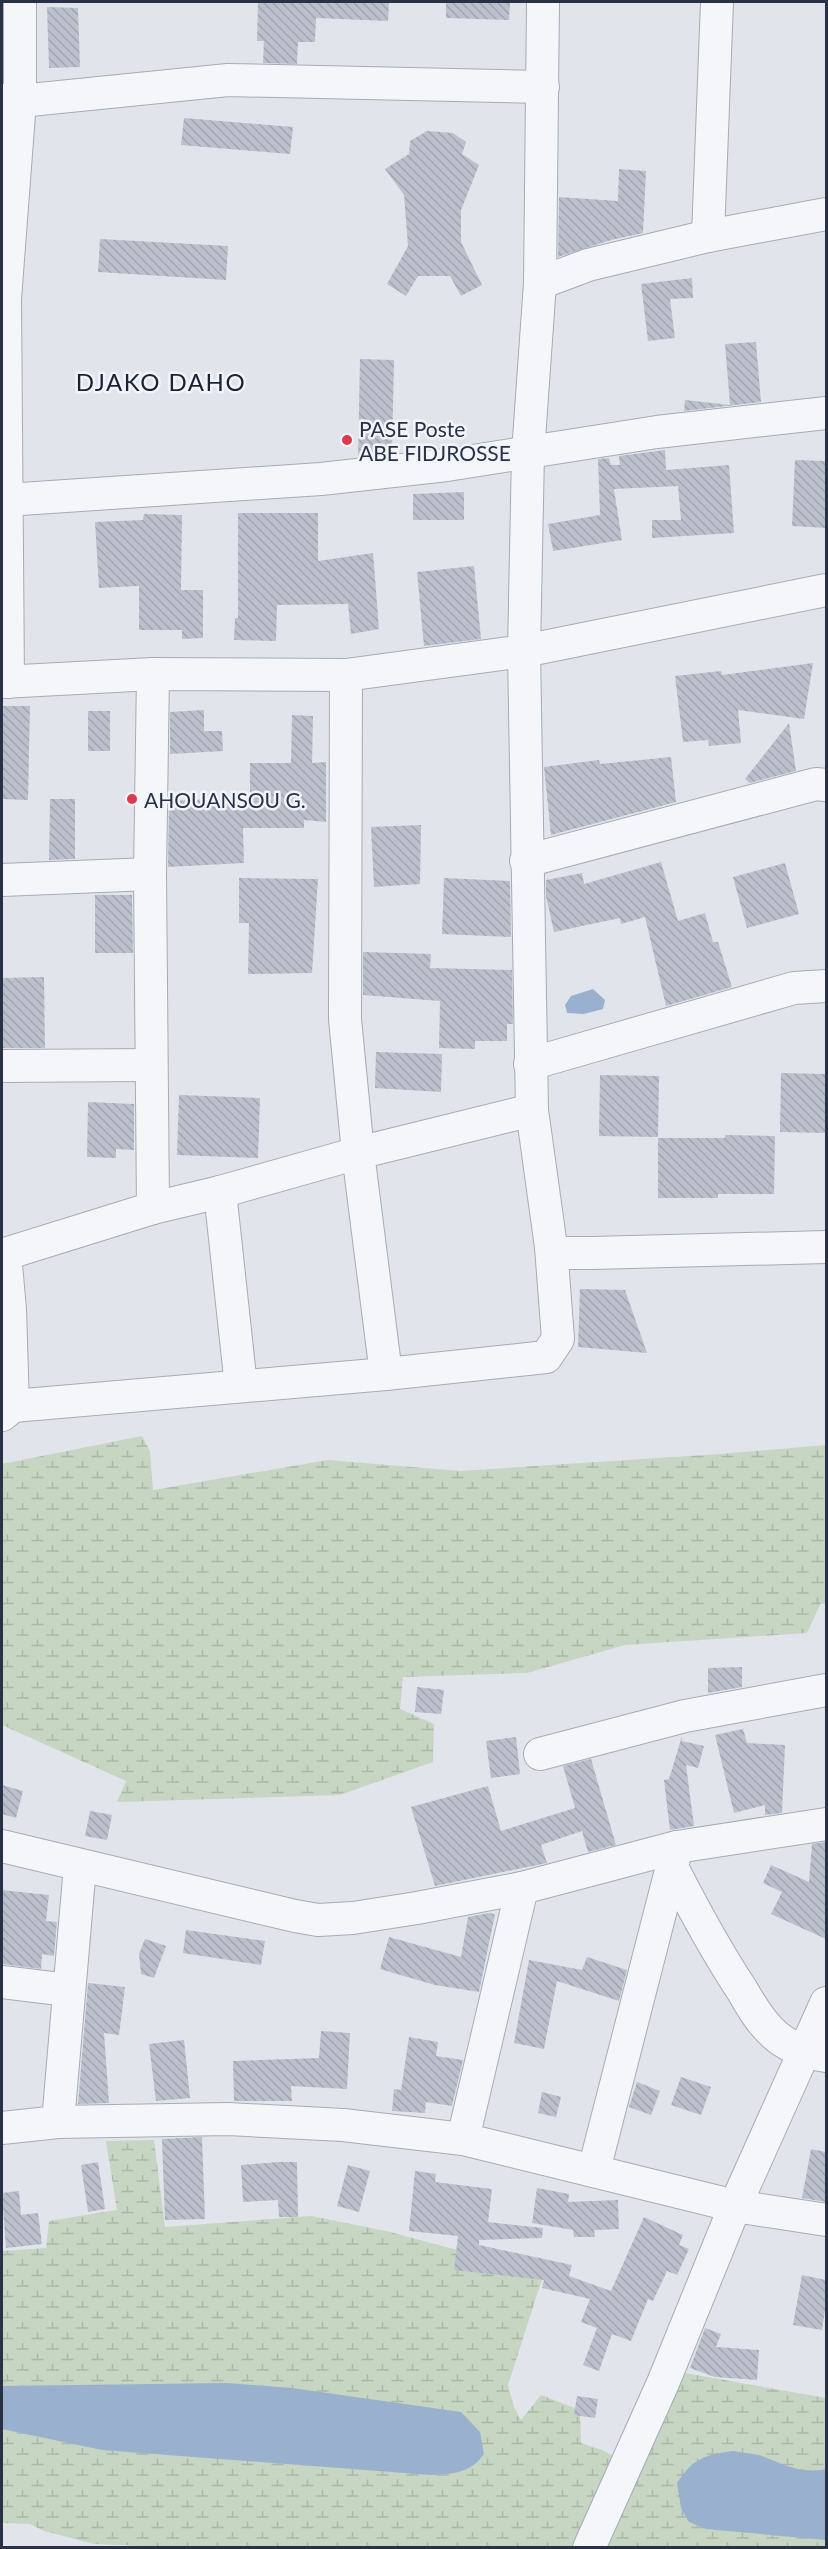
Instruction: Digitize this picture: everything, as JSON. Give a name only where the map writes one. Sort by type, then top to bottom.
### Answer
[{"type":"street","points":[[20,2],[11,101],[3,299],[6,500],[5,682],[153,674],[346,675],[524,651],[826,590]]},
{"type":"street","points":[[532,1110],[358,1153],[220,1192],[153,1208],[3,1255],[10,1309],[7,1410],[546,1357],[558,1339],[551,1247],[532,1110],[526,861],[524,651],[528,453],[540,283],[543,2]]},
{"type":"street","points":[[708,236],[717,2]]},
{"type":"street","points":[[11,101],[228,80],[543,87]]},
{"type":"street","points":[[540,283],[588,265],[708,236],[826,214]]},
{"type":"street","points":[[6,500],[321,479],[528,453],[657,432],[826,413]]},
{"type":"street","points":[[153,674],[150,874],[153,1208]]},
{"type":"street","points":[[346,675],[345,1019],[358,1153],[386,1374]]},
{"type":"street","points":[[526,861],[816,784],[826,785]]},
{"type":"street","points":[[2,880],[150,874]]},
{"type":"street","points":[[530,1064],[794,988],[826,986]]},
{"type":"street","points":[[2,1066],[150,1065]]},
{"type":"street","points":[[220,1192],[241,1386]]},
{"type":"street","points":[[551,1247],[559,1253],[826,1247]]},
{"type":"street","points":[[540,1754],[685,1716],[826,1690]]},
{"type":"street","points":[[2,1846],[318,1920],[353,1918],[522,1888],[675,1858],[826,1824]]},
{"type":"street","points":[[675,1858],[712,1944],[764,2023],[776,2036],[816,2054]]},
{"type":"street","points":[[594,2170],[675,1858]]},
{"type":"street","points":[[58,2122],[80,1866]]},
{"type":"street","points":[[463,2139],[522,1888]]},
{"type":"street","points":[[2,1982],[68,1990]]},
{"type":"street","points":[[590,2547],[663,2383],[735,2206],[816,2054],[826,2003]]},
{"type":"street","points":[[2,2128],[58,2122],[240,2120],[343,2125],[463,2139],[735,2206],[826,2220]]},
{"type":"green space","points":[[142,1436],[150,1451],[153,1490],[328,1460],[460,1471],[826,1445],[826,1604],[821,1603],[807,1633],[625,1645],[527,1673],[403,1677],[400,1709],[434,1724],[433,1762],[340,1795],[117,1802],[126,1781],[2,1725],[2,1464]]},
{"type":"green space","points":[[154,2140],[165,2227],[311,2216],[386,2231],[544,2273],[508,2385],[514,2407],[521,2420],[541,2395],[580,2410],[581,2443],[602,2450],[631,2465],[668,2370],[826,2398],[826,2547],[163,2547],[94,2544],[44,2531],[30,2524],[2,2523],[2,2251],[46,2248],[49,2221],[117,2210],[106,2141]]},
{"type":"water","points":[[593,989],[605,1000],[603,1009],[584,1014],[567,1013],[565,1005],[571,996]]},
{"type":"water","points":[[227,2383],[292,2388],[461,2412],[480,2432],[484,2454],[467,2469],[454,2473],[431,2475],[102,2450],[2,2429],[2,2386]]},
{"type":"water","points":[[733,2451],[759,2455],[801,2469],[826,2469],[826,2540],[706,2529],[689,2522],[681,2508],[677,2483],[700,2459]]},
{"type":"building","points":[[258,2],[389,2],[388,21],[316,18],[315,42],[298,42],[297,64],[263,63],[264,41],[257,41]]},
{"type":"building","points":[[446,2],[510,2],[509,20],[446,18]]},
{"type":"building","points":[[47,7],[78,8],[80,67],[49,68]]},
{"type":"building","points":[[184,118],[293,127],[290,154],[181,145]]},
{"type":"building","points":[[427,131],[453,133],[466,142],[462,154],[479,165],[461,210],[461,242],[482,285],[461,296],[450,276],[418,276],[406,296],[387,284],[408,246],[404,195],[385,169],[409,154],[410,141]]},
{"type":"building","points":[[619,169],[646,171],[643,233],[611,240],[558,257],[559,197],[618,201]]},
{"type":"building","points":[[100,239],[228,246],[226,280],[98,272]]},
{"type":"building","points":[[692,278],[693,298],[670,299],[675,338],[648,341],[641,284]]},
{"type":"building","points":[[756,342],[761,402],[684,411],[685,400],[730,405],[725,344]]},
{"type":"building","points":[[360,359],[394,360],[392,453],[358,457]]},
{"type":"building","points":[[665,450],[666,470],[729,465],[734,533],[652,538],[652,520],[681,520],[678,486],[614,489],[622,540],[553,551],[548,524],[600,515],[598,459],[609,458],[611,465],[620,465],[619,456]]},
{"type":"building","points":[[795,460],[826,461],[826,528],[792,526]]},
{"type":"building","points":[[464,492],[464,520],[413,520],[413,494]]},
{"type":"building","points":[[238,513],[318,513],[318,561],[373,553],[379,629],[351,634],[348,604],[277,605],[276,641],[234,640],[235,618],[238,618]]},
{"type":"building","points":[[144,514],[182,515],[181,590],[203,590],[203,638],[182,639],[182,630],[139,630],[139,586],[99,588],[95,522],[143,520]]},
{"type":"building","points":[[474,566],[481,639],[424,646],[417,572]]},
{"type":"building","points":[[813,663],[804,719],[738,710],[741,743],[709,746],[708,740],[683,742],[675,676],[721,671],[722,675]]},
{"type":"building","points":[[2,706],[30,706],[28,800],[2,799]]},
{"type":"building","points":[[204,710],[204,731],[222,731],[223,751],[170,754],[170,712]]},
{"type":"building","points":[[88,711],[110,711],[110,751],[88,751]]},
{"type":"building","points":[[292,715],[313,716],[312,763],[326,762],[326,822],[304,820],[304,828],[243,828],[244,863],[168,867],[169,801],[250,797],[250,763],[291,763]]},
{"type":"building","points":[[789,723],[796,771],[750,783],[745,779]]},
{"type":"building","points":[[671,757],[676,802],[551,835],[544,767],[599,760],[600,764]]},
{"type":"building","points":[[50,799],[75,799],[75,859],[49,860]]},
{"type":"building","points":[[421,825],[420,884],[374,887],[371,827]]},
{"type":"building","points":[[661,862],[678,921],[705,913],[713,942],[718,942],[732,987],[666,1006],[645,917],[621,924],[620,918],[554,932],[546,896],[546,880],[582,873],[584,884]]},
{"type":"building","points":[[785,863],[799,914],[747,928],[733,877]]},
{"type":"building","points":[[239,878],[318,879],[312,973],[248,974],[249,923],[239,923]]},
{"type":"building","points":[[444,878],[510,881],[511,937],[442,934]]},
{"type":"building","points":[[95,895],[132,895],[133,953],[95,953]]},
{"type":"building","points":[[363,952],[431,954],[430,968],[512,970],[513,1024],[507,1024],[507,1041],[475,1041],[475,1049],[439,1048],[440,1001],[363,995]]},
{"type":"building","points":[[44,977],[45,1048],[2,1048],[2,978]]},
{"type":"building","points":[[376,1052],[442,1054],[441,1092],[375,1088]]},
{"type":"building","points":[[781,1073],[826,1074],[826,1133],[780,1132]]},
{"type":"building","points":[[600,1075],[659,1076],[658,1137],[599,1136]]},
{"type":"building","points":[[179,1095],[260,1098],[258,1158],[177,1155]]},
{"type":"building","points":[[88,1102],[134,1104],[134,1150],[116,1149],[116,1158],[87,1157]]},
{"type":"building","points":[[725,1135],[775,1136],[774,1194],[718,1194],[718,1198],[658,1198],[658,1138],[725,1138]]},
{"type":"building","points":[[580,1289],[625,1290],[647,1353],[578,1347]]},
{"type":"building","points":[[742,1667],[742,1687],[708,1693],[708,1668]]},
{"type":"building","points":[[417,1687],[444,1690],[441,1714],[415,1712]]},
{"type":"building","points":[[743,1729],[747,1743],[785,1745],[782,1813],[765,1815],[765,1805],[734,1813],[715,1735]]},
{"type":"building","points":[[682,1736],[682,1741],[704,1746],[698,1768],[686,1765],[694,1826],[670,1830],[664,1780],[669,1779]]},
{"type":"building","points":[[516,1737],[520,1774],[491,1778],[486,1741]]},
{"type":"building","points":[[591,1759],[616,1845],[588,1852],[582,1831],[541,1845],[547,1863],[435,1886],[411,1807],[488,1786],[501,1831],[575,1808],[563,1766]]},
{"type":"building","points":[[2,1785],[23,1791],[16,1818],[2,1814]]},
{"type":"building","points":[[90,1811],[112,1815],[107,1840],[85,1836]]},
{"type":"building","points":[[826,1842],[826,1939],[771,1914],[782,1892],[763,1883],[771,1865],[809,1882],[812,1844]]},
{"type":"building","points":[[2,1890],[49,1895],[46,1921],[57,1922],[54,1956],[42,1954],[41,1969],[2,1964]]},
{"type":"building","points":[[495,1914],[479,1992],[435,1985],[380,1969],[389,1937],[461,1957],[468,1917]]},
{"type":"building","points":[[186,1930],[265,1941],[261,1965],[183,1953]]},
{"type":"building","points":[[145,1939],[166,1946],[154,1978],[141,1974],[139,1954]]},
{"type":"building","points":[[587,1957],[627,1970],[619,2001],[557,1981],[544,2049],[514,2043],[529,1960],[582,1970]]},
{"type":"building","points":[[88,1983],[125,1987],[119,2035],[104,2033],[109,2103],[78,2104]]},
{"type":"building","points":[[321,2031],[350,2033],[347,2089],[291,2086],[292,2101],[234,2101],[233,2061],[319,2058]]},
{"type":"building","points":[[409,2037],[438,2042],[436,2056],[463,2060],[452,2106],[426,2102],[425,2113],[392,2111],[394,2089],[401,2090]]},
{"type":"building","points":[[184,2040],[190,2098],[156,2101],[149,2044]]},
{"type":"building","points":[[681,2077],[711,2087],[701,2115],[671,2105]]},
{"type":"building","points":[[637,2082],[660,2091],[651,2115],[629,2107]]},
{"type":"building","points":[[542,2092],[561,2097],[556,2117],[538,2113]]},
{"type":"building","points":[[202,2137],[205,2219],[165,2220],[162,2139]]},
{"type":"building","points":[[811,2149],[826,2152],[826,2202],[802,2198]]},
{"type":"building","points":[[98,2162],[105,2209],[88,2212],[81,2165]]},
{"type":"building","points":[[297,2162],[298,2217],[279,2217],[278,2200],[243,2202],[241,2165]]},
{"type":"building","points":[[348,2165],[370,2171],[359,2212],[337,2206]]},
{"type":"building","points":[[415,2171],[436,2174],[435,2182],[492,2189],[488,2222],[543,2228],[542,2238],[479,2240],[479,2245],[572,2265],[569,2276],[611,2291],[644,2217],[683,2235],[679,2245],[689,2249],[677,2275],[667,2271],[653,2301],[648,2299],[631,2341],[612,2334],[599,2371],[583,2365],[597,2328],[581,2322],[590,2299],[542,2288],[544,2280],[454,2270],[458,2236],[409,2231]]},
{"type":"building","points":[[537,2188],[569,2194],[568,2202],[618,2200],[619,2229],[594,2230],[595,2237],[574,2237],[573,2230],[532,2223]]},
{"type":"building","points":[[19,2191],[21,2215],[38,2213],[42,2244],[6,2248],[2,2193]]},
{"type":"building","points":[[802,2275],[826,2280],[826,2303],[822,2330],[793,2325]]},
{"type":"building","points":[[705,2328],[721,2334],[716,2347],[759,2350],[757,2380],[715,2377],[690,2368]]},
{"type":"building","points":[[577,2396],[598,2399],[595,2418],[574,2415]]},
{"type":"place","name":"PASE Poste ABE FIDJROSSE","points":[[347,440]]},
{"type":"place","name":"AHOUANSOU G.","points":[[132,799]]},
{"type":"district","name":"DJAKO DAHO","points":[[161,381]]}]
